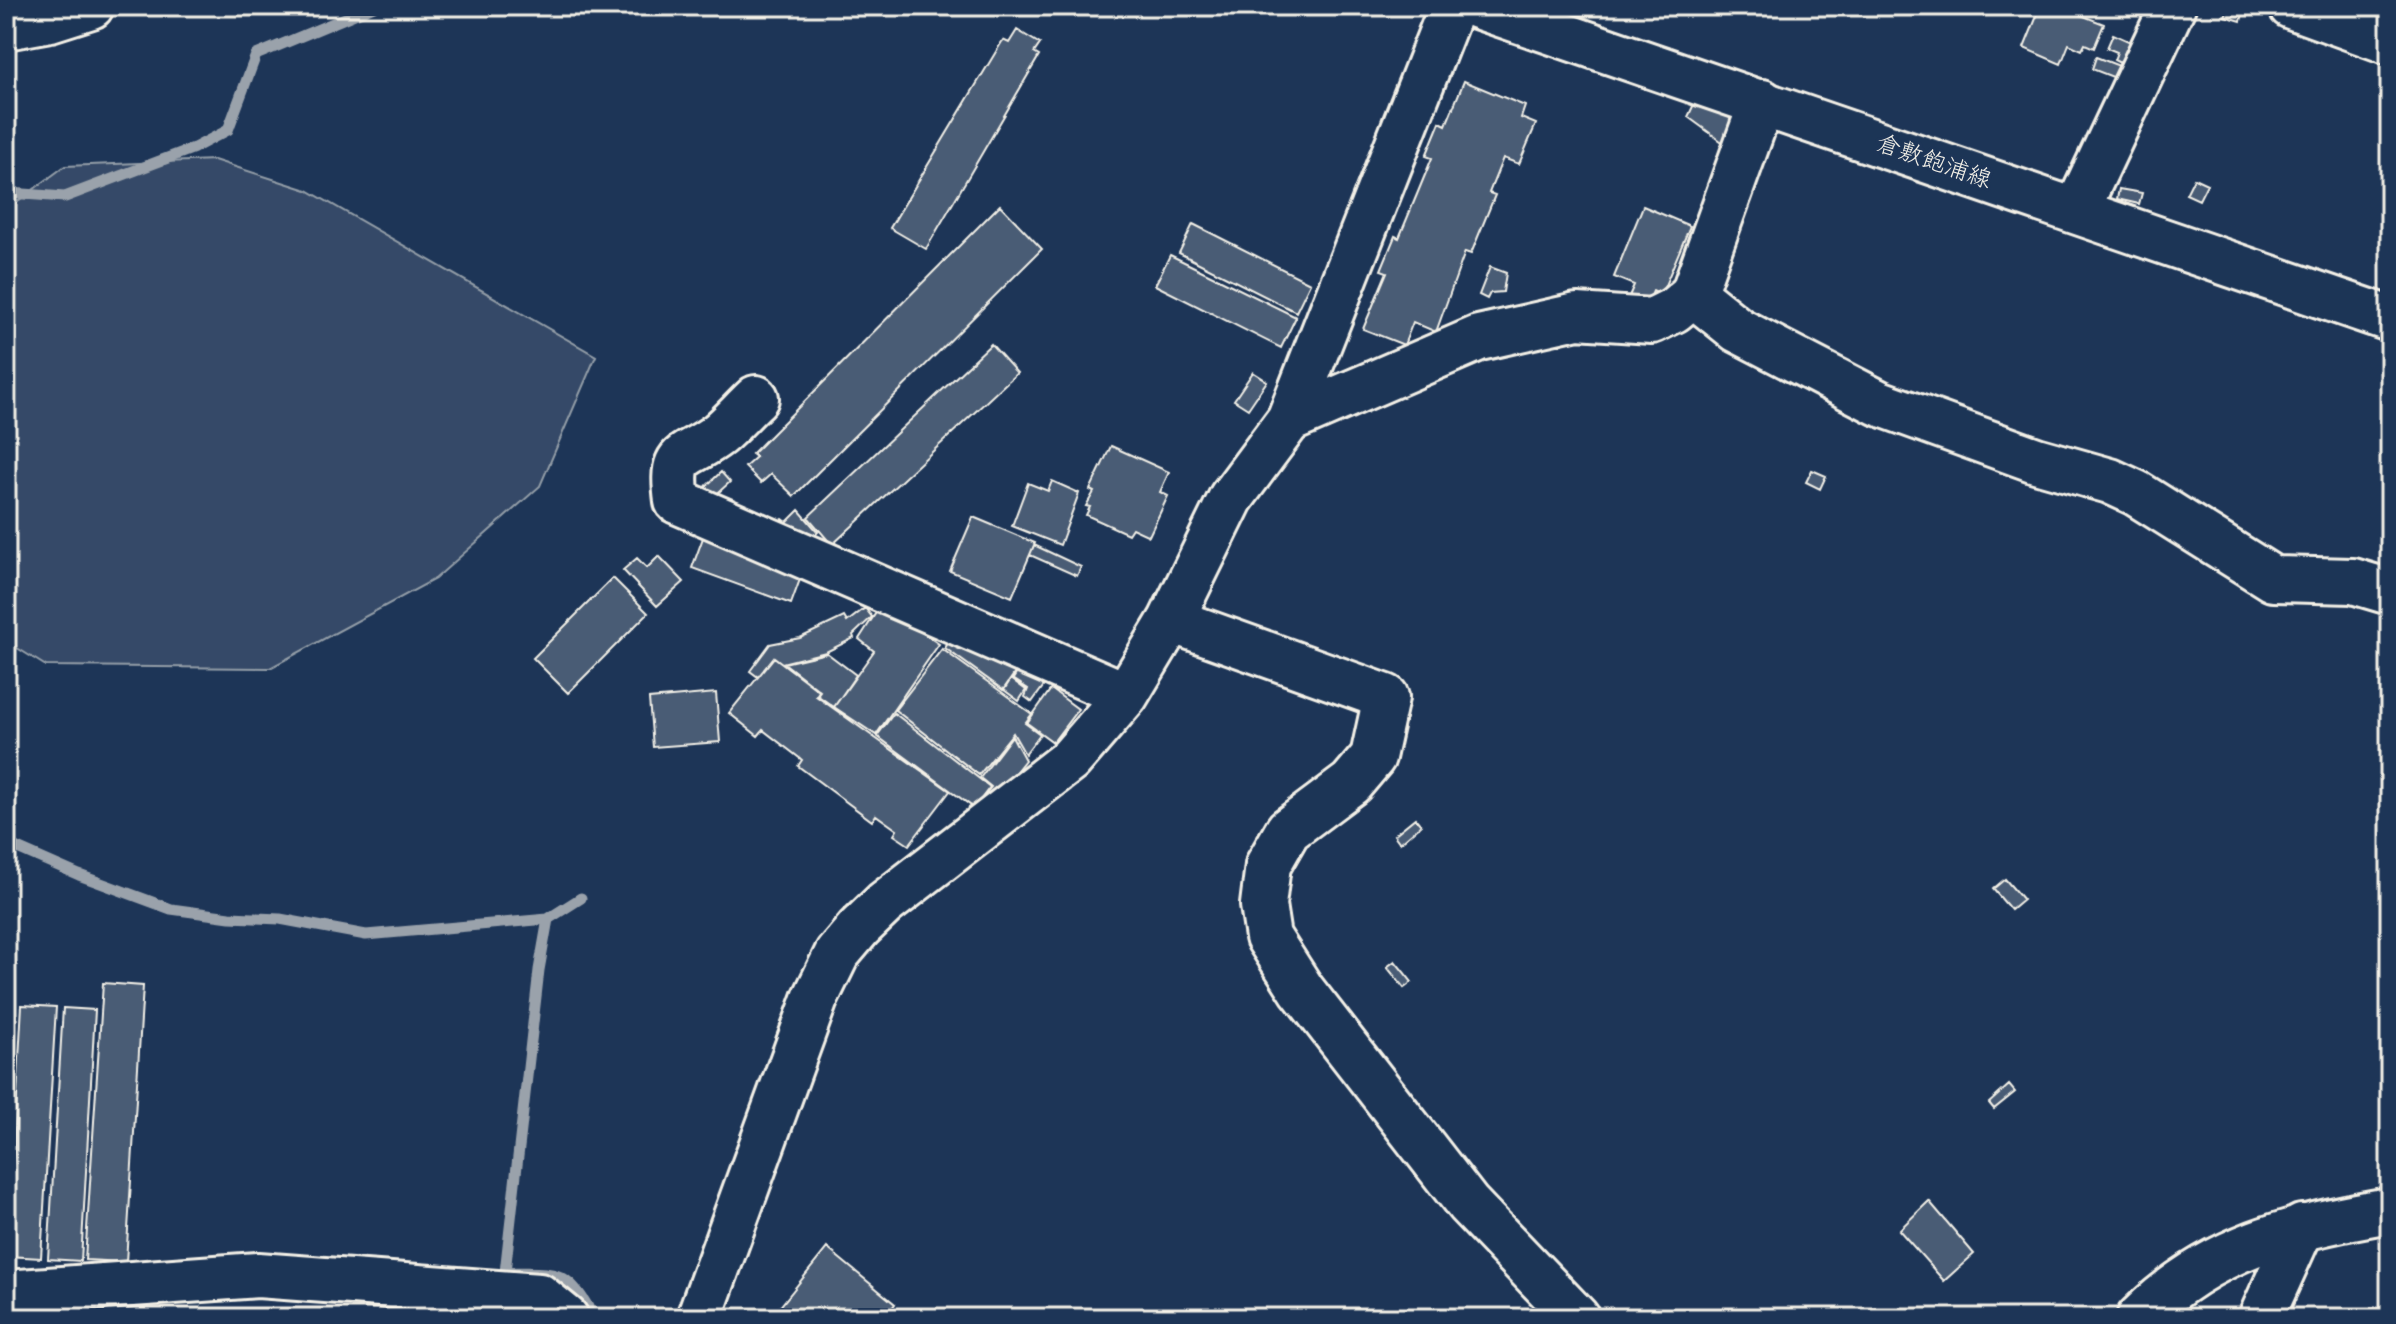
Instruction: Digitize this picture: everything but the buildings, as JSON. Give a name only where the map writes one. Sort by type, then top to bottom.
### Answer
[{"type":"street","points":[[6,27],[50,19],[91,6]]},
{"type":"street","points":[[699,1318],[815,999],[837,954],[885,903],[1070,760],[1126,695],[1171,620],[1231,498],[1289,420],[1452,6]]},
{"type":"street","name":"倉敷飽浦線","points":[[1477,6],[2390,319]]},
{"type":"street","points":[[2077,210],[2173,6]]},
{"type":"street","points":[[2291,6],[2390,42]]},
{"type":"street","points":[[1289,420],[1479,338],[1577,316],[1652,321],[1674,310],[1693,294],[1762,102]]},
{"type":"street","points":[[1693,294],[1738,330],[1879,403],[2036,460],[2110,481],[2136,493],[2273,579],[2353,581],[2390,592]]},
{"type":"street","points":[[756,398],[718,434],[684,454],[674,471],[677,501],[1126,695]]},
{"type":"street","points":[[1171,620],[1386,697],[1373,757],[1351,783],[1288,830],[1268,865],[1263,905],[1268,937],[1302,990],[1468,1204],[1577,1318]]},
{"type":"street","points":[[2139,1318],[2198,1269],[2254,1242],[2302,1227],[2390,1210]]},
{"type":"street","points":[[2261,1318],[2302,1227]]},
{"type":"street","points":[[6,1293],[258,1275],[539,1296],[566,1318]]},
{"type":"shaded area","points":[[214,160],[307,190],[596,356],[540,486],[435,579],[270,668],[46,666],[6,641],[6,210],[65,166]]},
{"type":"waterway","points":[[6,195],[65,197],[194,148],[228,130],[256,55],[374,6]]},
{"type":"waterway","points":[[6,843],[79,875],[171,909],[230,917],[280,919],[366,935],[548,919]]},
{"type":"waterway","points":[[581,898],[548,919],[539,970],[505,1272],[554,1274],[563,1278],[588,1307],[586,1318]]}]
